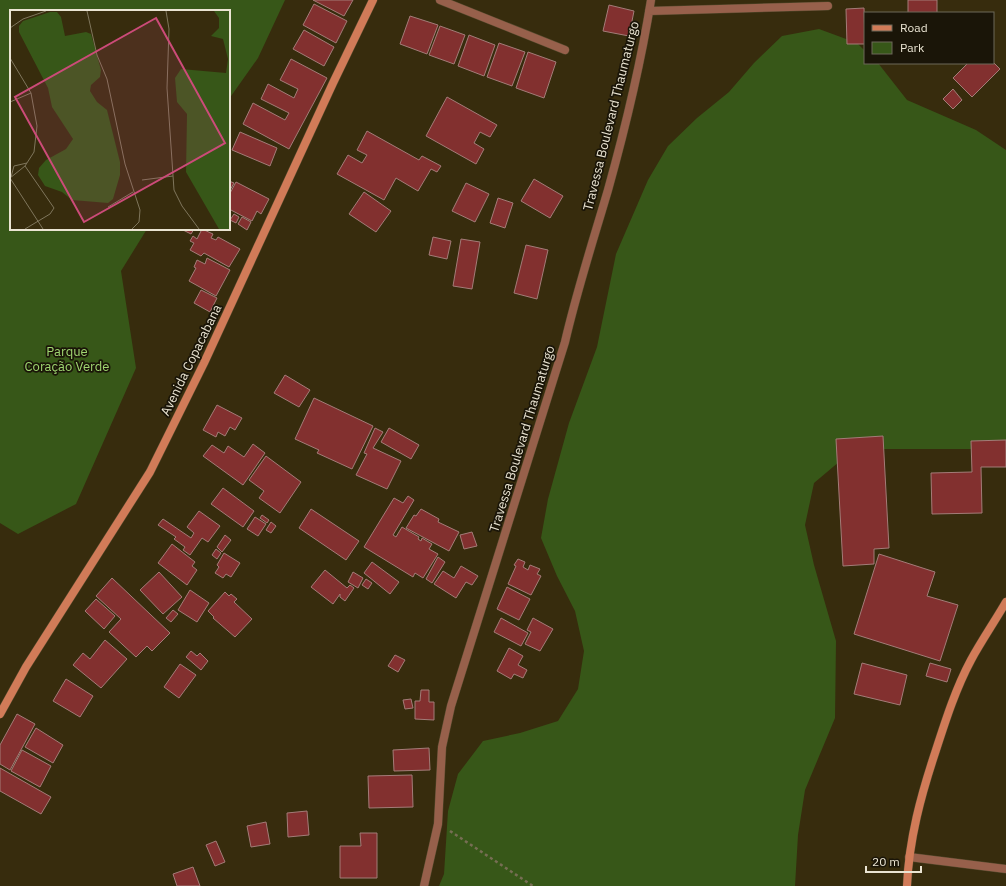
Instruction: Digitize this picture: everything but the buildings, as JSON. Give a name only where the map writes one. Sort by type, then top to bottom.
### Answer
[{"type":"street","name":"Avenida Copacabana","points":[[0,714],[26,667],[150,472],[204,363],[333,83],[373,0]]},
{"type":"street","points":[[440,0],[565,50]]},
{"type":"street","name":"Travessa Boulevard Thaumaturgo","points":[[424,886],[438,824],[442,747],[452,706],[564,342],[581,274],[608,189],[634,84],[651,0]]},
{"type":"street","points":[[649,11],[828,6]]},
{"type":"street","points":[[906,886],[915,822],[925,784],[947,714],[971,660],[1006,602]]},
{"type":"street","points":[[909,857],[1006,869]]},
{"type":"path","points":[[438,824],[533,886]]},
{"type":"green space","name":"Parque Coração Verde","points":[[0,0],[285,0],[258,58],[230,98],[230,10],[10,10],[10,230],[146,230],[121,271],[136,368],[76,504],[18,534],[0,523]]},
{"type":"green space","points":[[819,29],[857,43],[864,50],[864,64],[879,64],[907,100],[976,130],[1006,150],[1006,449],[885,449],[846,456],[814,483],[805,525],[814,565],[836,641],[835,718],[805,790],[798,835],[795,886],[439,886],[444,874],[448,811],[458,774],[483,741],[520,733],[558,721],[578,689],[584,651],[575,611],[557,576],[541,538],[548,499],[569,423],[597,347],[616,254],[648,180],[668,146],[697,118],[729,92],[754,63],[782,36]]}]
